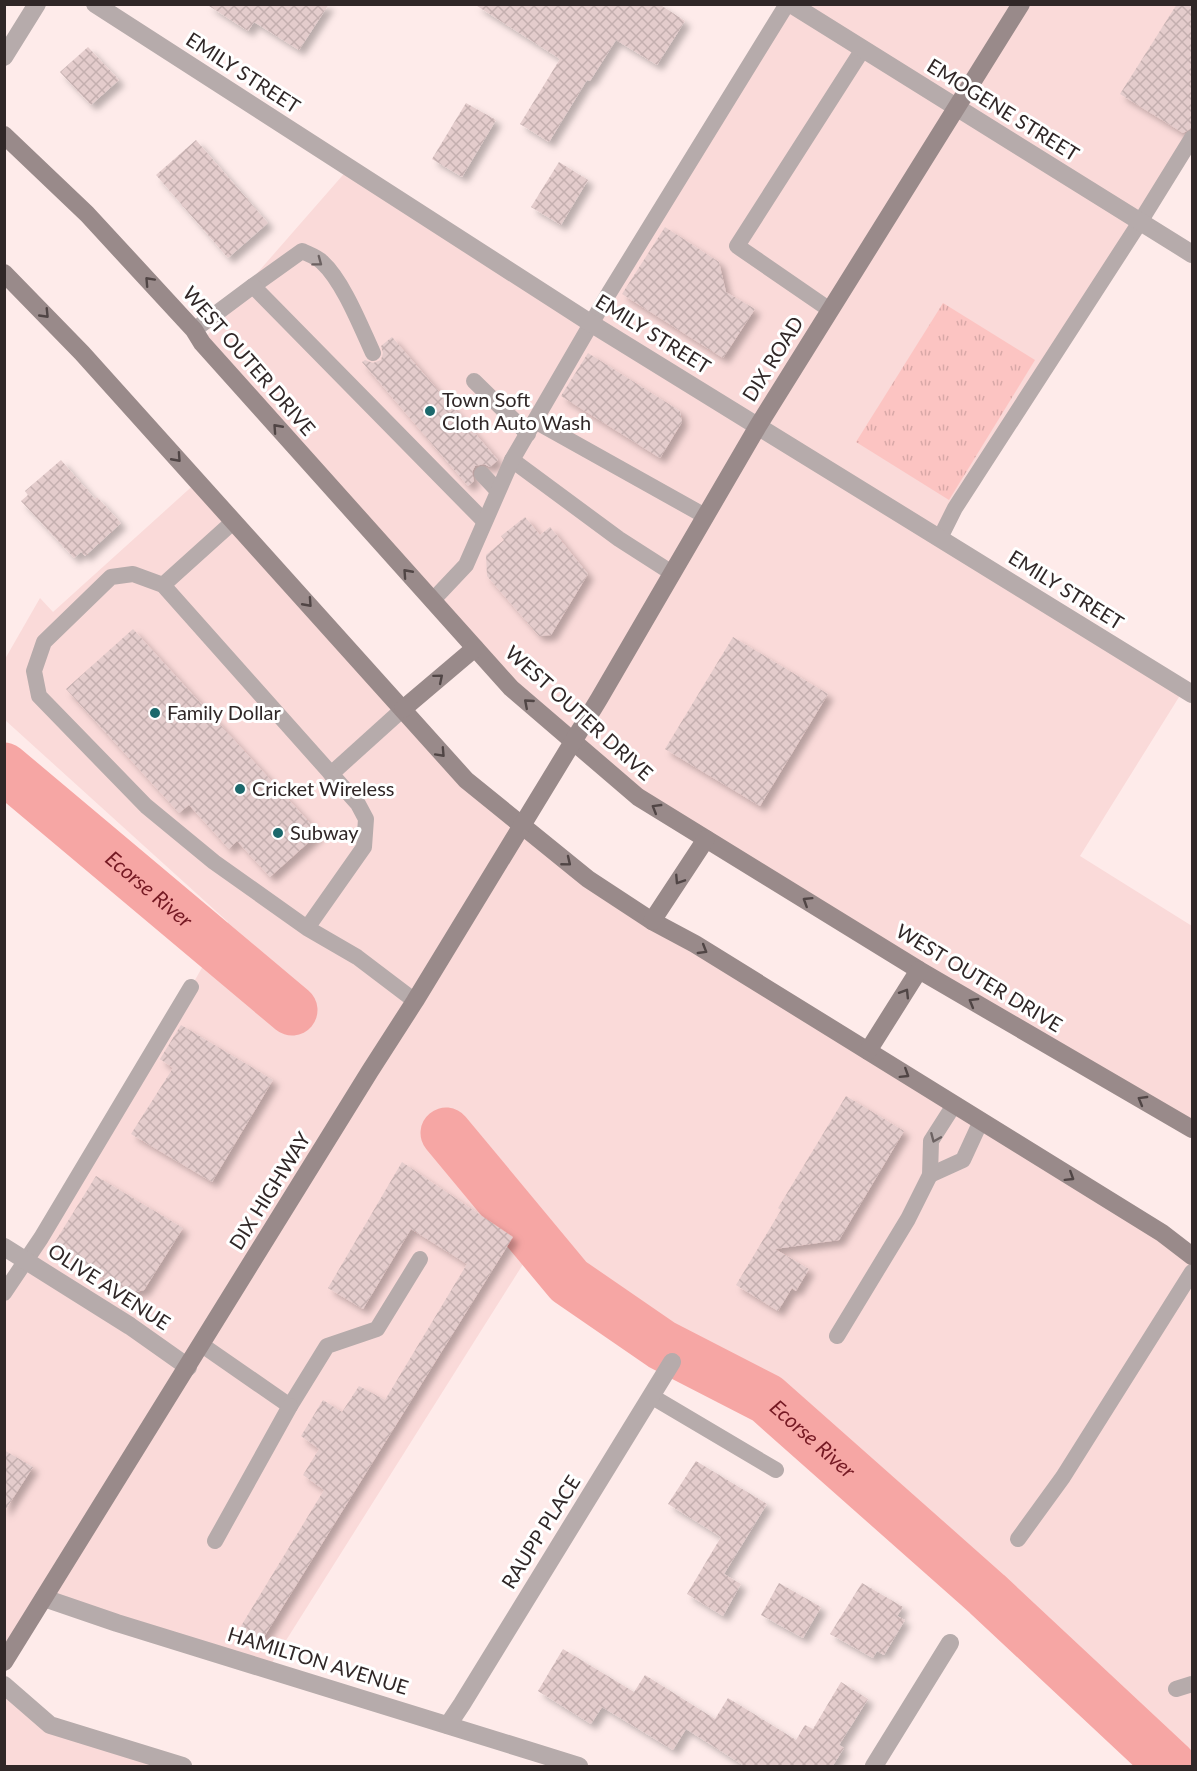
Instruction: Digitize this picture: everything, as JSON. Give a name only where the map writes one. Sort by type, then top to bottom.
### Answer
[{"type":"main road","name":"DIX ROAD","points":[[572,742],[758,426],[1021,4]]},
{"type":"main road","name":"WEST OUTER DRIVE","points":[[4,135],[87,214],[194,330],[202,343],[511,688],[572,742],[638,797],[920,970],[1192,1129]]},
{"type":"main road","points":[[4,273],[82,353],[466,780],[588,879],[652,921],[694,944],[1162,1233],[1192,1256]]},
{"type":"main road","points":[[403,709],[475,648]]},
{"type":"main road","name":"DIX HIGHWAY","points":[[4,1662],[415,1001],[572,742]]},
{"type":"main road","points":[[652,921],[706,839]]},
{"type":"main road","points":[[868,1051],[920,970]]},
{"type":"street","points":[[4,57],[37,4]]},
{"type":"street","name":"EMILY STREET","points":[[95,4],[592,324],[1192,694]]},
{"type":"street","name":"EMOGENE STREET","points":[[789,4],[1192,254]]},
{"type":"street","name":"OLIVE AVENUE","points":[[4,1246],[130,1326],[188,1367]]},
{"type":"street","name":"RAUPP PLACE","points":[[448,1725],[672,1362]]},
{"type":"street","name":"HAMILTON AVENUE","points":[[44,1598],[117,1623],[579,1767]]},
{"type":"street","points":[[874,1767],[950,1643]]},
{"type":"street","points":[[4,1685],[50,1725],[183,1767]]},
{"type":"lane","points":[[432,601],[466,565],[512,460],[592,324],[789,4]]},
{"type":"lane","points":[[830,310],[737,246],[863,50]]},
{"type":"lane","points":[[940,538],[955,508],[1192,138]]},
{"type":"lane","points":[[194,330],[302,251],[322,261],[336,281],[358,319],[373,353]]},
{"type":"lane","points":[[253,286],[484,521]]},
{"type":"lane","points":[[474,381],[532,427],[705,516]]},
{"type":"lane","points":[[512,460],[619,539],[672,573]]},
{"type":"lane","points":[[482,474],[497,490]]},
{"type":"lane","points":[[163,585],[234,521]]},
{"type":"lane","points":[[307,928],[364,847],[366,819],[358,804],[163,585],[133,574],[111,577],[44,642],[34,671],[39,696],[146,806],[213,862],[307,928],[357,957],[415,1001]]},
{"type":"lane","points":[[332,774],[403,709]]},
{"type":"lane","points":[[4,1293],[192,987]]},
{"type":"lane","points":[[837,1336],[908,1220],[930,1175],[931,1140],[954,1105]]},
{"type":"lane","points":[[930,1175],[963,1160],[981,1121]]},
{"type":"lane","points":[[215,1541],[290,1406],[327,1346],[377,1329],[420,1259]]},
{"type":"lane","points":[[1018,1539],[1063,1477],[1192,1272]]},
{"type":"lane","points":[[202,1345],[290,1406]]},
{"type":"lane","points":[[651,1396],[776,1470]]},
{"type":"lane","points":[[1176,1689],[1192,1684]]},
{"type":"shaded area","points":[[787,5],[1192,5],[1192,139],[940,538],[1184,689],[1080,856],[1192,926],[1192,1129],[706,839],[572,742],[202,343],[231,303],[349,168],[592,323]]},
{"type":"shaded area","points":[[198,481],[431,742],[581,874],[1192,1256],[1192,1766],[1170,1766],[767,1399],[662,1345],[569,1281],[537,1242],[268,1669],[44,1598],[5,1662],[5,1293],[228,922],[5,720],[5,659],[40,598],[53,612]]},
{"type":"shaded area","points":[[4,1685],[50,1725],[183,1766],[5,1766]]},
{"type":"green space","points":[[943,303],[1035,360],[949,500],[856,442]]},
{"type":"building","points":[[206,4],[329,4],[299,50],[254,22],[248,31]]},
{"type":"building","points":[[474,4],[659,4],[685,21],[657,65],[616,40],[590,81],[587,80],[549,142],[520,124],[560,59]]},
{"type":"building","points":[[1177,4],[1192,4],[1192,128],[1183,133],[1120,94]]},
{"type":"building","points":[[88,47],[119,80],[91,105],[60,72]]},
{"type":"building","points":[[466,103],[496,120],[462,177],[432,159]]},
{"type":"building","points":[[196,140],[268,223],[228,258],[156,175]]},
{"type":"building","points":[[559,162],[588,180],[561,225],[531,207]]},
{"type":"building","points":[[665,227],[719,262],[726,292],[755,309],[723,358],[622,294]]},
{"type":"building","name":"Town Soft Cloth Auto Wash","points":[[392,337],[498,460],[490,467],[484,464],[475,466],[472,472],[474,481],[468,486],[362,362],[365,360],[373,363],[381,360],[383,353],[381,346]]},
{"type":"building","points":[[588,353],[680,411],[682,422],[660,458],[561,396]]},
{"type":"building","points":[[61,460],[95,499],[97,497],[121,523],[85,556],[81,552],[74,558],[21,501],[28,495],[25,491]]},
{"type":"building","points":[[525,517],[540,535],[550,527],[588,574],[551,635],[539,636],[487,576],[486,555],[504,540],[501,536]]},
{"type":"building","points":[[133,629],[319,833],[270,877],[237,841],[229,849],[189,805],[179,813],[66,689]]},
{"type":"building","points":[[733,637],[828,694],[760,806],[665,749]]},
{"type":"building","points":[[181,1025],[273,1080],[212,1182],[131,1134],[173,1068],[160,1059]]},
{"type":"building","points":[[846,1096],[904,1131],[839,1240],[775,1249],[809,1269],[796,1291],[792,1288],[778,1311],[736,1285],[781,1210],[778,1208]]},
{"type":"building","points":[[402,1162],[513,1237],[262,1640],[238,1631],[324,1490],[303,1475],[319,1449],[301,1436],[323,1400],[342,1412],[359,1386],[385,1400],[467,1264],[411,1229],[363,1309],[328,1288]]},
{"type":"building","points":[[96,1176],[183,1228],[144,1290],[129,1294],[53,1245]]},
{"type":"building","points":[[4,1450],[33,1467],[4,1512]]},
{"type":"building","points":[[696,1461],[767,1504],[724,1574],[741,1584],[723,1616],[687,1594],[721,1537],[668,1504]]},
{"type":"building","points":[[779,1583],[821,1607],[803,1638],[761,1615]]},
{"type":"building","points":[[862,1583],[903,1607],[897,1616],[905,1620],[884,1655],[877,1651],[873,1658],[830,1634]]},
{"type":"building","points":[[563,1649],[634,1692],[645,1675],[715,1719],[728,1698],[796,1740],[805,1725],[813,1729],[841,1682],[868,1699],[839,1745],[844,1748],[832,1767],[746,1767],[686,1729],[673,1750],[602,1707],[591,1724],[538,1691]]},
{"type":"waterway","name":"Ecorse River","points":[[4,768],[292,1010]]},
{"type":"waterway","name":"Ecorse River","points":[[446,1133],[569,1281],[662,1345],[767,1399],[987,1594],[1171,1766]]},
{"type":"place","name":"Town Soft Cloth Auto Wash","points":[[430,411]]},
{"type":"place","name":"Family Dollar","points":[[155,713]]},
{"type":"place","name":"Cricket Wireless","points":[[240,789]]},
{"type":"place","name":"Subway","points":[[278,833]]}]
